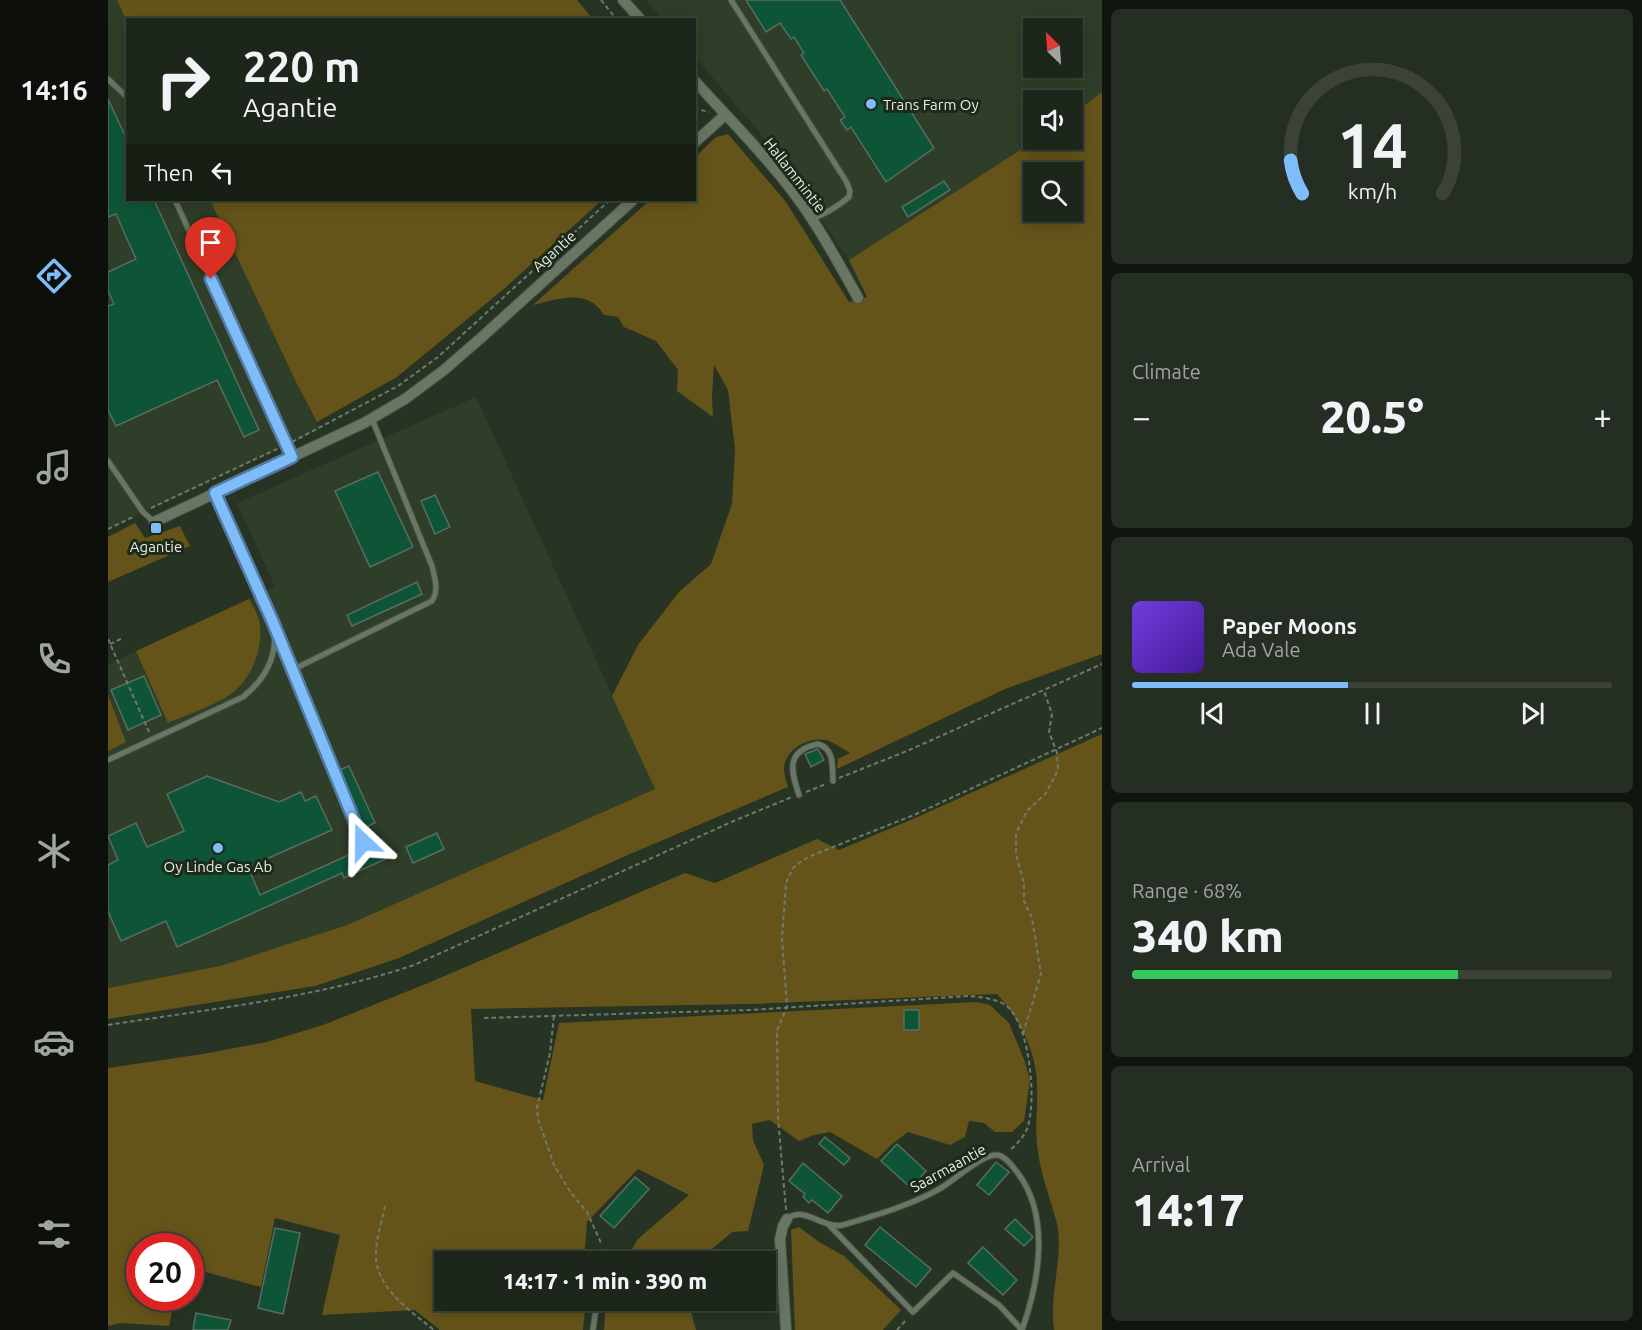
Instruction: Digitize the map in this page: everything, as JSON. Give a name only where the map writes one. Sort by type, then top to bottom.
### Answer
[{"type":"street","points":[[623,0],[639,18]]},
{"type":"street","name":"Hallammintie","points":[[696,82],[777,172],[812,219],[858,298]]},
{"type":"street","points":[[696,141],[725,115]]},
{"type":"street","name":"Agantie","points":[[154,522],[372,419],[405,399],[444,370],[632,201]]},
{"type":"street","points":[[786,1330],[780,1239],[787,1219]]},
{"type":"lane","points":[[730,0],[846,181],[849,197],[824,215],[812,219]]},
{"type":"lane","points":[[108,79],[126,96]]},
{"type":"lane","points":[[175,201],[292,457]]},
{"type":"lane","points":[[292,670],[432,601],[436,595],[432,566],[372,419]]},
{"type":"lane","points":[[108,461],[143,512],[154,522]]},
{"type":"lane","points":[[215,493],[272,620],[363,842]]},
{"type":"lane","points":[[108,760],[232,703],[255,687],[263,677],[273,656],[275,642],[272,620]]},
{"type":"lane","points":[[799,795],[792,775],[792,764],[798,754],[808,747],[818,744],[828,751],[832,759],[833,781]]},
{"type":"lane","name":"Saarmaantie","points":[[830,1226],[843,1225],[915,1200],[942,1187],[990,1157],[1003,1156],[1021,1176],[1032,1198],[1038,1231],[1034,1293],[1022,1330]]},
{"type":"lane","points":[[787,1219],[795,1214],[805,1214],[830,1226],[913,1312],[953,1273],[999,1305],[1022,1330]]},
{"type":"lane","points":[[593,1330],[596,1311]]},
{"type":"path","points":[[601,0],[615,18]]},
{"type":"path","points":[[108,529],[320,429],[398,386],[438,357],[609,201]]},
{"type":"path","points":[[110,644],[123,638]]},
{"type":"path","points":[[108,639],[151,736]]},
{"type":"path","points":[[108,1025],[269,999],[393,972],[425,960],[736,820],[907,751],[1102,664]]},
{"type":"path","points":[[1023,1034],[1041,974],[1032,918],[1024,901],[1024,884],[1016,854],[1016,833],[1027,811],[1046,793],[1058,770],[1056,748],[1049,732],[1052,714],[1044,691]]},
{"type":"path","points":[[787,1219],[778,1118],[777,1031],[787,1006],[782,939],[786,884],[793,868],[802,860],[813,855],[914,815],[1102,728]]},
{"type":"path","points":[[484,1018],[749,1010],[787,1006],[979,997],[1007,1006],[1018,1018],[1032,1074],[1029,1119],[1023,1136],[1003,1156]]},
{"type":"path","points":[[554,1016],[550,1053],[537,1108],[538,1119],[554,1165],[571,1193],[591,1218],[599,1235],[602,1251]]},
{"type":"path","points":[[385,1206],[376,1251],[378,1268],[391,1291],[402,1304],[434,1330]]},
{"type":"path","points":[[897,1330],[913,1312]]},
{"type":"shaded area","points":[[108,0],[117,0],[126,18],[126,201],[210,201],[320,429],[108,529]]},
{"type":"shaded area","points":[[117,0],[577,0],[592,18],[126,18],[126,20]]},
{"type":"shaded area","points":[[1102,0],[1102,92],[1083,106],[1083,90],[1023,90],[1023,148],[849,260],[770,145],[696,58],[696,18],[661,18],[647,1]]},
{"type":"shaded area","points":[[1102,92],[1102,654],[1005,689],[837,769],[838,759],[850,753],[829,741],[815,740],[800,745],[789,754],[784,768],[788,787],[630,854],[399,958],[315,986],[108,1019],[108,988],[220,966],[347,925],[655,789],[612,696],[638,645],[679,592],[711,564],[732,504],[735,449],[728,390],[714,365],[713,417],[677,391],[678,370],[656,341],[624,327],[618,317],[604,315],[590,301],[581,298],[563,298],[533,305],[649,201],[696,201],[696,156],[716,137],[728,134],[786,202],[849,302],[867,297],[849,260],[1023,148],[1083,150],[1083,106]]},
{"type":"shaded area","points":[[210,201],[601,201],[505,288],[397,377],[317,422]]},
{"type":"shaded area","points":[[476,397],[655,789],[347,925],[220,966],[108,988],[108,664],[275,587],[237,503]]},
{"type":"shaded area","points":[[135,523],[145,538],[180,526],[190,546],[108,582],[108,537]]},
{"type":"shaded area","points":[[249,599],[259,620],[260,630],[258,650],[251,671],[238,688],[225,698],[168,723],[136,651]]},
{"type":"shaded area","points":[[108,695],[126,742],[108,751]]},
{"type":"shaded area","points":[[1102,734],[1102,1330],[1054,1330],[1053,1305],[1059,1242],[1056,1219],[1042,1174],[1038,1152],[1034,1061],[1013,1014],[997,994],[749,1004],[471,1009],[475,1081],[543,1100],[559,1023],[977,1002],[990,1005],[1009,1023],[1025,1062],[1030,1080],[1024,1121],[1012,1132],[995,1132],[984,1123],[969,1121],[965,1137],[950,1145],[908,1132],[877,1159],[830,1132],[799,1141],[770,1120],[752,1124],[753,1140],[764,1165],[748,1231],[732,1232],[710,1251],[630,1251],[638,1239],[689,1195],[638,1169],[587,1222],[586,1251],[434,1251],[434,1311],[585,1311],[583,1330],[440,1330],[415,1310],[322,1315],[340,1235],[275,1218],[261,1287],[204,1272],[204,1233],[126,1233],[126,1311],[172,1311],[169,1326],[121,1323],[108,1326],[108,1068],[267,1042],[323,1025],[428,983],[685,873],[715,883],[817,839],[839,850]]},
{"type":"shaded area","points":[[799,1227],[844,1256],[901,1310],[883,1330],[795,1330],[791,1230]]},
{"type":"shaded area","points":[[605,1311],[691,1311],[696,1330],[604,1330]]},
{"type":"building","name":"Trans Farm Oy","points":[[746,0],[840,0],[934,148],[886,182],[851,127],[847,130],[840,120],[845,117],[827,89],[824,91],[801,55],[804,53],[794,37],[791,39],[780,23],[766,32]]},
{"type":"building","points":[[108,99],[126,138],[126,201],[154,201],[259,430],[244,437],[217,380],[116,426],[108,410],[108,306],[114,304],[108,291],[108,272],[136,259],[116,214],[108,217]]},
{"type":"building","points":[[944,181],[950,190],[908,217],[902,207]]},
{"type":"building","points":[[378,472],[413,547],[370,567],[335,491]]},
{"type":"building","points":[[435,495],[450,527],[435,534],[421,501]]},
{"type":"building","points":[[417,582],[422,594],[352,626],[347,615]]},
{"type":"building","points":[[144,676],[161,715],[128,730],[111,690]]},
{"type":"building","points":[[818,749],[824,760],[811,767],[805,754]]},
{"type":"building","points":[[349,766],[375,823],[364,828],[339,770]]},
{"type":"building","name":"Oy Linde Gas Ab","points":[[207,776],[279,802],[301,792],[305,801],[316,796],[332,830],[248,867],[260,895],[382,840],[390,857],[344,878],[342,873],[177,947],[166,921],[121,941],[108,911],[108,865],[118,860],[108,836],[136,823],[147,847],[184,831],[167,794]]},
{"type":"building","points":[[437,833],[444,849],[413,863],[406,847]]},
{"type":"building","points":[[904,1010],[919,1010],[919,1030],[904,1030]]},
{"type":"building","points":[[825,1137],[850,1158],[844,1165],[819,1144]]},
{"type":"building","points":[[897,1144],[926,1171],[911,1188],[881,1161]]},
{"type":"building","points":[[996,1162],[1009,1172],[989,1195],[977,1185]]},
{"type":"building","points":[[803,1163],[842,1196],[828,1213],[812,1200],[809,1203],[803,1197],[805,1194],[789,1181]]},
{"type":"building","points":[[635,1177],[649,1189],[614,1228],[600,1216]]},
{"type":"building","points":[[1015,1219],[1033,1237],[1024,1246],[1005,1229]]},
{"type":"building","points":[[880,1227],[931,1269],[916,1287],[865,1245]]},
{"type":"building","points":[[275,1228],[300,1233],[283,1314],[258,1308]]},
{"type":"building","points":[[983,1247],[1017,1280],[1003,1295],[968,1263]]},
{"type":"building","points":[[196,1313],[231,1320],[228,1330],[193,1330]]},
{"type":"place","name":"Trans Farm Oy","points":[[871,104]]},
{"type":"place","name":"Agantie","points":[[156,528]]},
{"type":"place","name":"Oy Linde Gas Ab","points":[[218,848]]},
{"type":"route","points":[[211,279],[292,457],[215,493],[272,620],[363,842]]}]
